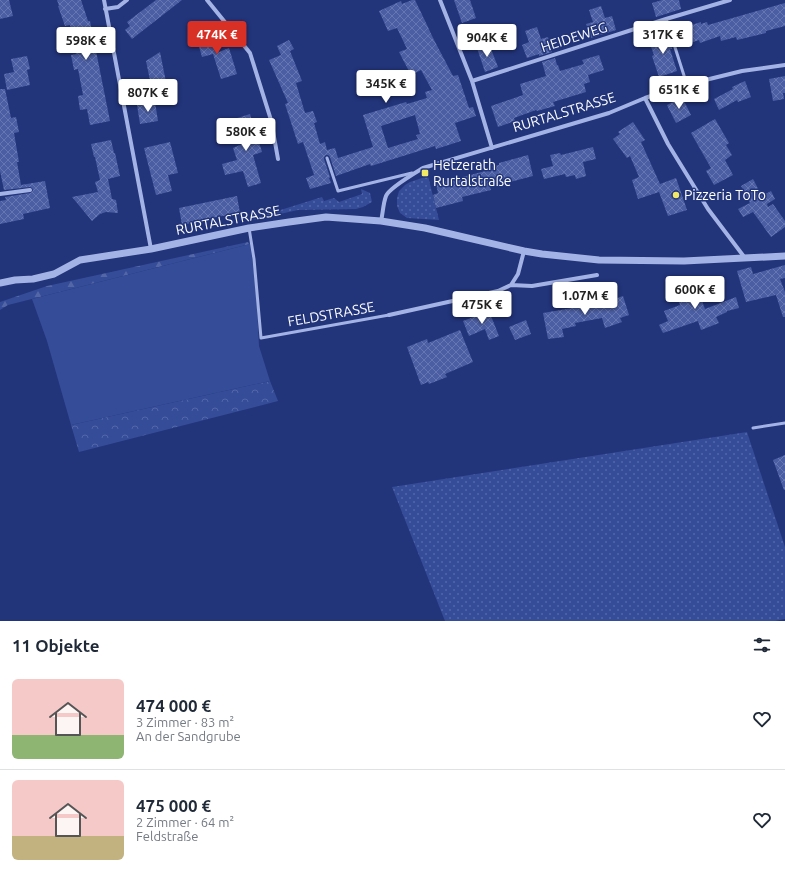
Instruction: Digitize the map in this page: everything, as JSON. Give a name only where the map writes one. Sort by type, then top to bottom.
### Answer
[{"type":"street","points":[[104,0],[152,249]]},
{"type":"street","points":[[105,9],[118,7],[127,0]]},
{"type":"street","points":[[207,0],[250,53],[271,120],[278,159]]},
{"type":"street","points":[[440,0],[472,81],[492,148]]},
{"type":"street","name":"HEIDEWEG","points":[[472,81],[730,0]]},
{"type":"street","name":"RURTALSTRASSE","points":[[381,221],[386,195],[398,184],[423,168],[609,113],[645,98],[687,85],[742,71],[785,65]]},
{"type":"street","points":[[645,98],[668,144],[708,209],[745,258]]},
{"type":"street","points":[[0,194],[30,190]]},
{"type":"street","name":"RURTALSTRASSE","points":[[0,283],[33,279],[54,274],[80,260],[152,249],[249,228],[326,217],[381,221],[425,228],[542,254],[599,260],[684,261],[785,256]]},
{"type":"street","points":[[511,285],[518,274],[524,250]]},
{"type":"street","name":"FELDSTRASSE","points":[[390,315],[498,291],[511,285],[532,286],[597,275]]},
{"type":"lane","points":[[666,19],[687,85]]},
{"type":"lane","points":[[327,158],[338,191],[414,173]]},
{"type":"lane","name":"FELDSTRASSE","points":[[249,228],[254,259],[261,338],[390,315]]},
{"type":"lane","points":[[753,428],[785,423]]},
{"type":"green space","points":[[428,176],[439,220],[407,218],[400,213],[397,206],[399,191],[410,182]]},
{"type":"green space","points":[[361,189],[370,193],[372,202],[363,207],[356,209],[298,210],[253,220],[255,218],[322,197],[324,201],[334,198],[339,202],[362,194]]},
{"type":"green space","points":[[248,242],[250,244],[8,305],[0,310],[0,302],[47,286]]},
{"type":"green space","points":[[250,244],[256,286],[259,346],[270,381],[71,425],[47,341],[32,299]]},
{"type":"green space","points":[[270,381],[278,401],[79,452],[71,425]]},
{"type":"green space","points":[[747,432],[785,547],[785,619],[775,621],[445,621],[392,487]]},
{"type":"building","points":[[0,0],[9,0],[13,16],[0,19]]},
{"type":"building","points":[[57,0],[81,0],[88,21],[90,21],[110,121],[90,125],[87,109],[80,110],[78,96],[83,95],[78,69],[74,70],[71,55],[76,54],[70,25],[65,26]]},
{"type":"building","points":[[156,0],[182,0],[132,39],[125,30],[130,26],[127,22]]},
{"type":"building","points":[[415,0],[453,76],[458,75],[469,108],[473,107],[476,116],[455,123],[461,141],[436,149],[435,146],[371,166],[370,164],[336,176],[330,157],[326,155],[324,159],[331,183],[310,189],[306,178],[314,175],[303,142],[298,144],[285,104],[288,103],[269,60],[281,55],[277,46],[289,40],[294,49],[290,51],[302,81],[296,83],[305,113],[313,111],[317,122],[314,123],[320,144],[325,142],[327,150],[335,148],[338,158],[373,147],[363,115],[406,102],[407,104],[427,98],[425,92],[432,90],[421,70],[411,75],[399,52],[407,49],[397,28],[388,31],[379,11],[401,1],[402,4]],"holes":[[[415,115],[420,134],[416,135],[418,139],[388,148],[381,126]]]},
{"type":"building","points":[[454,0],[470,0],[476,18],[462,23]]},
{"type":"building","points":[[662,0],[679,0],[681,9],[656,17],[652,3]]},
{"type":"building","points":[[785,3],[785,26],[766,31],[766,33],[737,40],[736,37],[721,41],[720,36],[700,43],[699,40],[678,47],[673,31],[701,22],[701,24],[707,22],[708,25]]},
{"type":"building","points":[[601,6],[605,18],[612,16],[616,30],[591,38],[586,24],[593,22],[589,10]]},
{"type":"building","points":[[537,27],[541,39],[548,37],[552,52],[527,58],[522,45],[529,42],[525,31]]},
{"type":"building","points":[[212,31],[219,52],[229,48],[237,74],[221,79],[213,54],[202,57],[196,36]]},
{"type":"building","points":[[667,33],[677,71],[659,77],[652,56],[654,55],[648,39]]},
{"type":"building","points":[[489,44],[498,67],[485,72],[477,48]]},
{"type":"building","points":[[160,52],[168,92],[153,95],[146,61]]},
{"type":"building","points":[[599,55],[604,70],[588,75],[590,82],[584,84],[586,92],[553,102],[555,106],[536,110],[514,118],[515,121],[498,127],[491,106],[523,95],[520,84],[546,76],[542,62],[555,58],[560,71],[584,64],[582,60]]},
{"type":"building","points":[[27,56],[30,69],[27,70],[30,85],[7,90],[4,74],[14,72],[11,59]]},
{"type":"building","points":[[785,76],[785,93],[783,93],[784,99],[773,101],[769,79]]},
{"type":"building","points":[[745,81],[751,97],[738,102],[737,100],[719,110],[714,99],[733,89],[732,87]]},
{"type":"building","points":[[0,89],[5,89],[11,118],[16,117],[19,132],[14,133],[21,185],[45,181],[50,208],[23,214],[24,219],[0,224],[0,201],[6,200],[5,197],[30,193],[33,190],[30,187],[4,190],[0,171]]},
{"type":"building","points":[[682,97],[691,115],[676,123],[667,105]]},
{"type":"building","points":[[155,102],[158,121],[140,124],[137,105]]},
{"type":"building","points":[[250,114],[262,152],[253,155],[261,183],[248,187],[243,171],[225,175],[222,164],[237,160],[233,148],[242,144],[234,119]]},
{"type":"building","points":[[715,119],[729,143],[726,145],[732,155],[725,160],[733,175],[714,185],[706,171],[711,168],[691,133]]},
{"type":"building","points":[[633,122],[645,140],[641,142],[660,184],[676,178],[687,210],[668,216],[659,192],[638,199],[632,180],[639,177],[630,156],[627,158],[613,139],[620,134],[618,132]]},
{"type":"building","points":[[111,140],[120,176],[108,179],[112,199],[116,200],[118,213],[106,212],[100,214],[92,221],[72,197],[98,192],[95,182],[100,180],[91,144]]},
{"type":"building","points":[[170,142],[178,173],[168,175],[172,191],[156,195],[144,148]]},
{"type":"building","points":[[593,147],[596,159],[583,162],[586,176],[576,179],[575,175],[566,177],[565,174],[544,179],[541,169],[553,166],[550,155],[560,153],[561,155]]},
{"type":"building","points":[[528,155],[533,176],[510,182],[509,178],[489,183],[491,190],[462,197],[463,201],[436,208],[433,195],[438,193],[436,184],[493,169],[492,166],[499,165],[499,163]]},
{"type":"building","points":[[753,179],[762,196],[771,191],[775,199],[767,204],[768,207],[773,204],[785,221],[785,227],[771,237],[753,212],[743,217],[738,209],[750,203],[741,186]]},
{"type":"building","points":[[237,196],[240,213],[205,219],[206,220],[182,225],[179,208]]},
{"type":"building","points":[[785,265],[785,278],[780,279],[785,292],[785,317],[783,317],[776,295],[746,302],[737,271],[751,267],[753,274]]},
{"type":"building","points":[[695,283],[705,309],[736,297],[739,308],[727,311],[716,317],[719,323],[701,330],[698,321],[663,333],[659,325],[668,321],[664,311],[680,305],[675,290]]},
{"type":"building","points":[[623,296],[629,315],[620,318],[622,322],[605,328],[602,318],[575,323],[576,326],[562,329],[564,337],[548,339],[543,313],[590,305],[590,307]]},
{"type":"building","points":[[489,311],[499,336],[489,340],[485,329],[469,336],[463,321]]},
{"type":"building","points":[[526,320],[531,334],[515,340],[509,327]]},
{"type":"building","points":[[460,330],[473,362],[445,374],[447,377],[429,384],[428,382],[421,385],[407,347],[427,339],[428,343]]},
{"type":"building","points":[[785,455],[785,490],[784,490],[773,460]]},
{"type":"place","name":"Hetzerath Rurtalstraße","points":[[425,173]]},
{"type":"place","name":"Pizzeria ToTo","points":[[676,195]]}]
